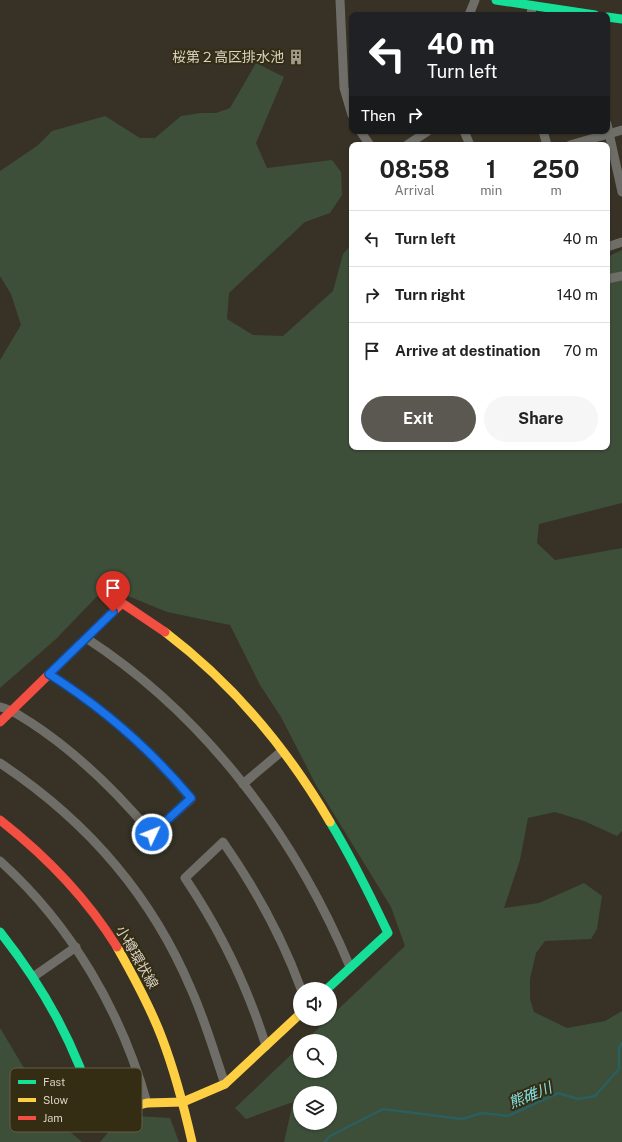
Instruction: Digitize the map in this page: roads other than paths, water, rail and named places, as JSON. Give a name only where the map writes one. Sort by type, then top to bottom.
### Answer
[{"type":"street","points":[[340,0],[344,88],[349,108]]},
{"type":"street","points":[[470,12],[475,0]]},
{"type":"street","points":[[496,0],[532,11],[548,12]]},
{"type":"street","points":[[610,129],[622,130]]},
{"type":"street","points":[[412,142],[424,134]]},
{"type":"street","points":[[577,142],[596,134]]},
{"type":"street","points":[[609,134],[622,192]]},
{"type":"street","points":[[610,246],[622,242]]},
{"type":"street","points":[[610,278],[622,276]]},
{"type":"street","points":[[0,722],[122,603],[171,636],[211,671],[242,703],[282,751],[338,834],[362,877],[388,933],[334,982]]},
{"type":"street","points":[[86,638],[116,658],[157,691],[200,733],[243,784],[272,824],[301,869],[325,912],[350,967]]},
{"type":"street","points":[[0,707],[12,711],[35,726],[82,762],[120,798],[152,834],[191,798],[162,765],[120,725],[73,689],[49,674]]},
{"type":"street","points":[[243,784],[282,751]]},
{"type":"street","points":[[0,763],[24,779],[69,815],[108,855],[141,898],[169,943],[191,988],[207,1028],[225,1084]]},
{"type":"street","name":"小樽環状線","points":[[0,820],[45,856],[97,918],[118,947],[150,1008],[162,1038],[183,1102],[192,1142]]},
{"type":"street","points":[[266,1046],[253,1006],[234,962],[209,916],[185,878],[223,842],[271,921],[298,982]]},
{"type":"street","points":[[0,861],[54,916],[76,947],[118,1022],[136,1068]]},
{"type":"street","points":[[0,932],[33,977],[50,1004],[80,1068]]},
{"type":"street","points":[[33,977],[76,947]]},
{"type":"street","points":[[142,1104],[183,1102],[225,1084],[293,1021]]},
{"type":"street","points":[[142,1088],[147,1103]]},
{"type":"waterway","name":"熊碓川","points":[[325,1142],[330,1136],[383,1109],[462,1119],[482,1113],[508,1116],[558,1093],[578,1099],[595,1096],[619,1069],[619,1048],[622,1043]]},
{"type":"place","name":"桜第２高区排水池","points":[[296,57]]}]
